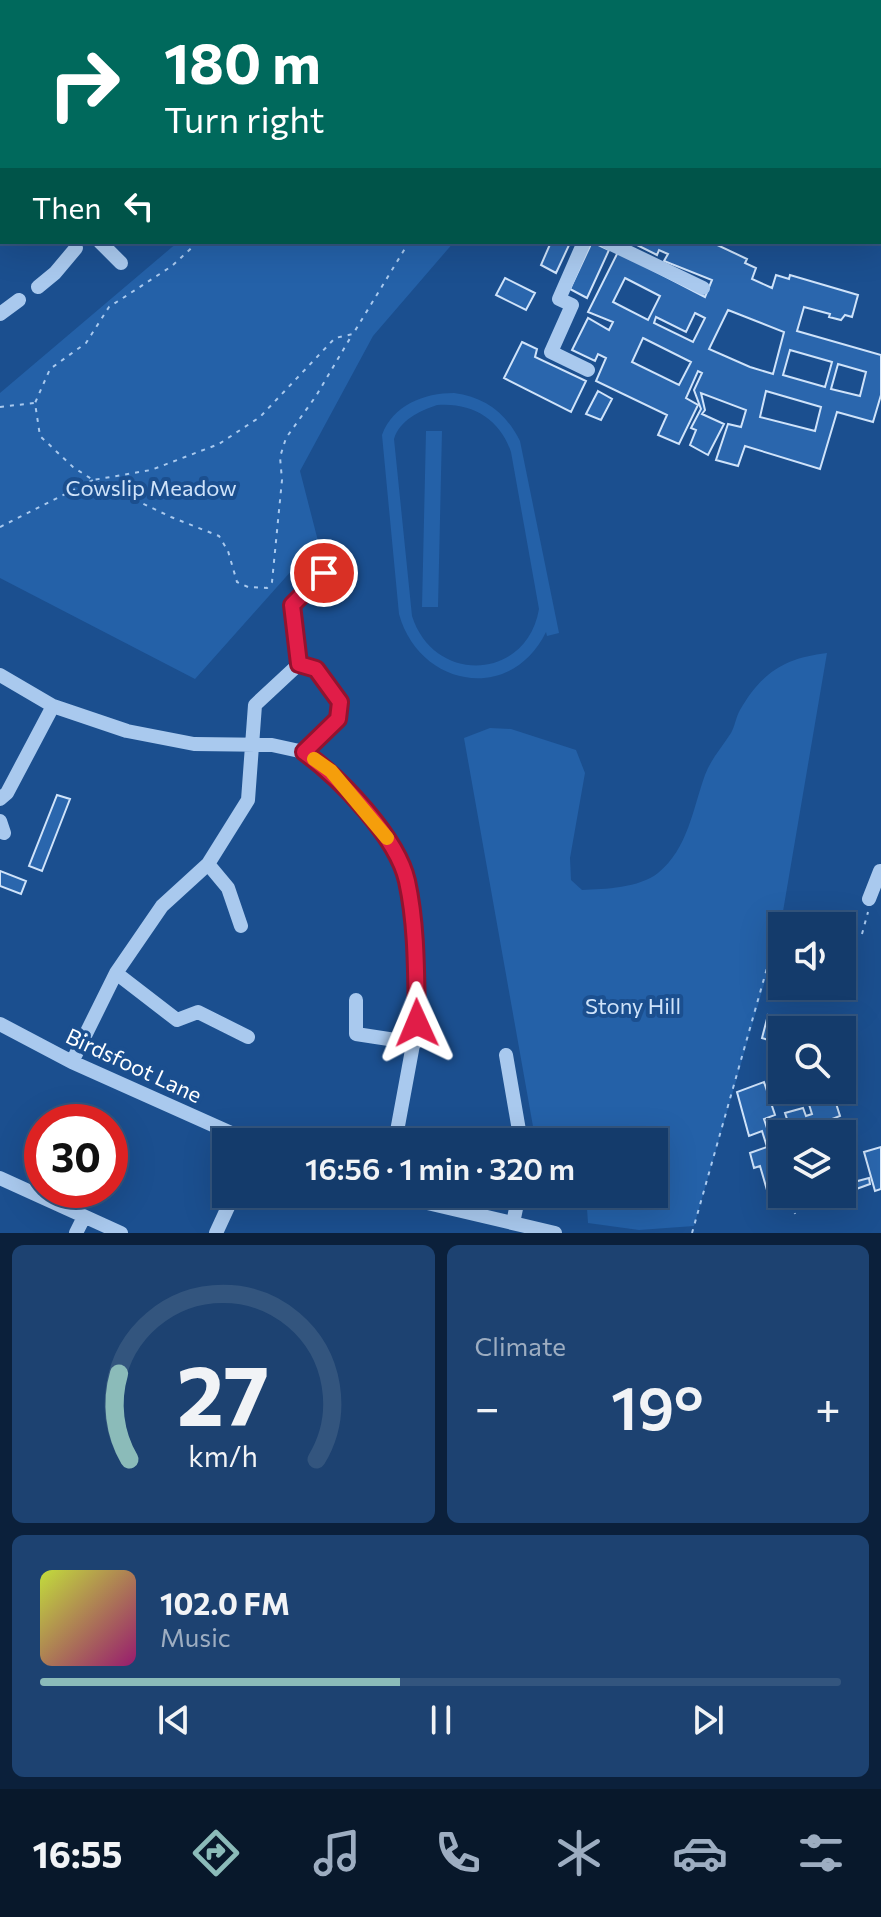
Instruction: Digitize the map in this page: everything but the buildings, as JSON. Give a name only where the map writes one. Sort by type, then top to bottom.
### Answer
[{"type":"street","points":[[38,287],[55,273],[79,244]]},
{"type":"street","points":[[102,244],[121,263]]},
{"type":"street","points":[[583,244],[559,299],[572,305],[551,352],[588,370]]},
{"type":"street","points":[[611,244],[703,288]]},
{"type":"street","points":[[0,314],[19,300]]},
{"type":"street","points":[[299,664],[292,605],[324,573]]},
{"type":"street","points":[[72,1062],[116,973],[162,906],[208,864],[248,800],[255,705],[299,664]]},
{"type":"street","points":[[299,664],[316,669],[340,702],[338,719],[304,752]]},
{"type":"street","points":[[0,675],[53,706],[127,731],[194,744],[272,745],[304,752],[331,771],[389,839],[407,878],[415,938],[417,1023],[398,1128]]},
{"type":"street","points":[[0,799],[7,793],[53,706]]},
{"type":"street","points":[[208,864],[228,888],[241,926]]},
{"type":"street","points":[[869,899],[881,870]]},
{"type":"street","points":[[116,973],[177,1020],[198,1012],[248,1037]]},
{"type":"street","points":[[356,1000],[356,1034],[415,1043]]},
{"type":"street","name":"Birdsfoot Lane","points":[[2,1030],[220,1128]]},
{"type":"street","points":[[506,1055],[519,1128]]},
{"type":"street","points":[[0,1178],[121,1233]]},
{"type":"street","points":[[216,1233],[228,1208]]},
{"type":"street","points":[[449,1208],[554,1233]]},
{"type":"street","points":[[513,1223],[516,1208]]},
{"type":"street","points":[[76,1233],[84,1217]]},
{"type":"path","points":[[196,244],[172,266],[109,307],[86,343],[50,369],[35,403],[40,436],[73,467],[93,480],[219,536],[228,551],[237,582],[248,587],[267,588],[272,582],[282,480],[280,457],[286,438],[316,396],[408,244]]},
{"type":"path","points":[[0,527],[93,480],[151,470],[219,444],[260,417],[335,338],[353,334]]},
{"type":"path","points":[[0,407],[35,403]]},
{"type":"path","points":[[862,934],[869,899]]},
{"type":"path","points":[[692,1233],[768,964]]},
{"type":"path","points":[[793,1208],[795,1214]]},
{"type":"green space","name":"Cowslip Meadow","points":[[176,244],[452,244],[373,336],[300,471],[318,541],[195,679],[0,578],[0,393]]},
{"type":"green space","points":[[443,394],[465,395],[485,403],[508,422],[520,441],[559,633],[547,636],[546,632],[530,655],[511,670],[489,677],[467,677],[445,671],[425,658],[410,639],[399,614],[382,435],[402,409],[421,398]],"holes":[[[437,405],[462,406],[483,415],[506,440],[511,452],[539,609],[531,633],[517,650],[499,661],[479,665],[459,663],[439,654],[423,638],[412,616],[394,439],[405,421],[417,413]]]},
{"type":"green space","points":[[426,431],[442,431],[438,607],[422,607]]},
{"type":"green space","name":"Stony Hill","points":[[827,653],[783,912],[768,912],[768,970],[694,1226],[639,1230],[588,1223],[587,1208],[668,1208],[668,1128],[533,1128],[464,738],[490,728],[511,729],[576,750],[585,773],[570,858],[571,880],[582,890],[632,885],[658,873],[676,852],[688,827],[707,769],[731,733],[748,697],[776,669],[812,655]]},
{"type":"slow traffic","points":[[314,759],[331,771],[387,838]]},
{"type":"route","points":[[324,573],[292,605],[299,664],[316,669],[340,702],[338,719],[304,752],[331,771],[389,839],[407,878],[415,938],[417,1023]]}]
